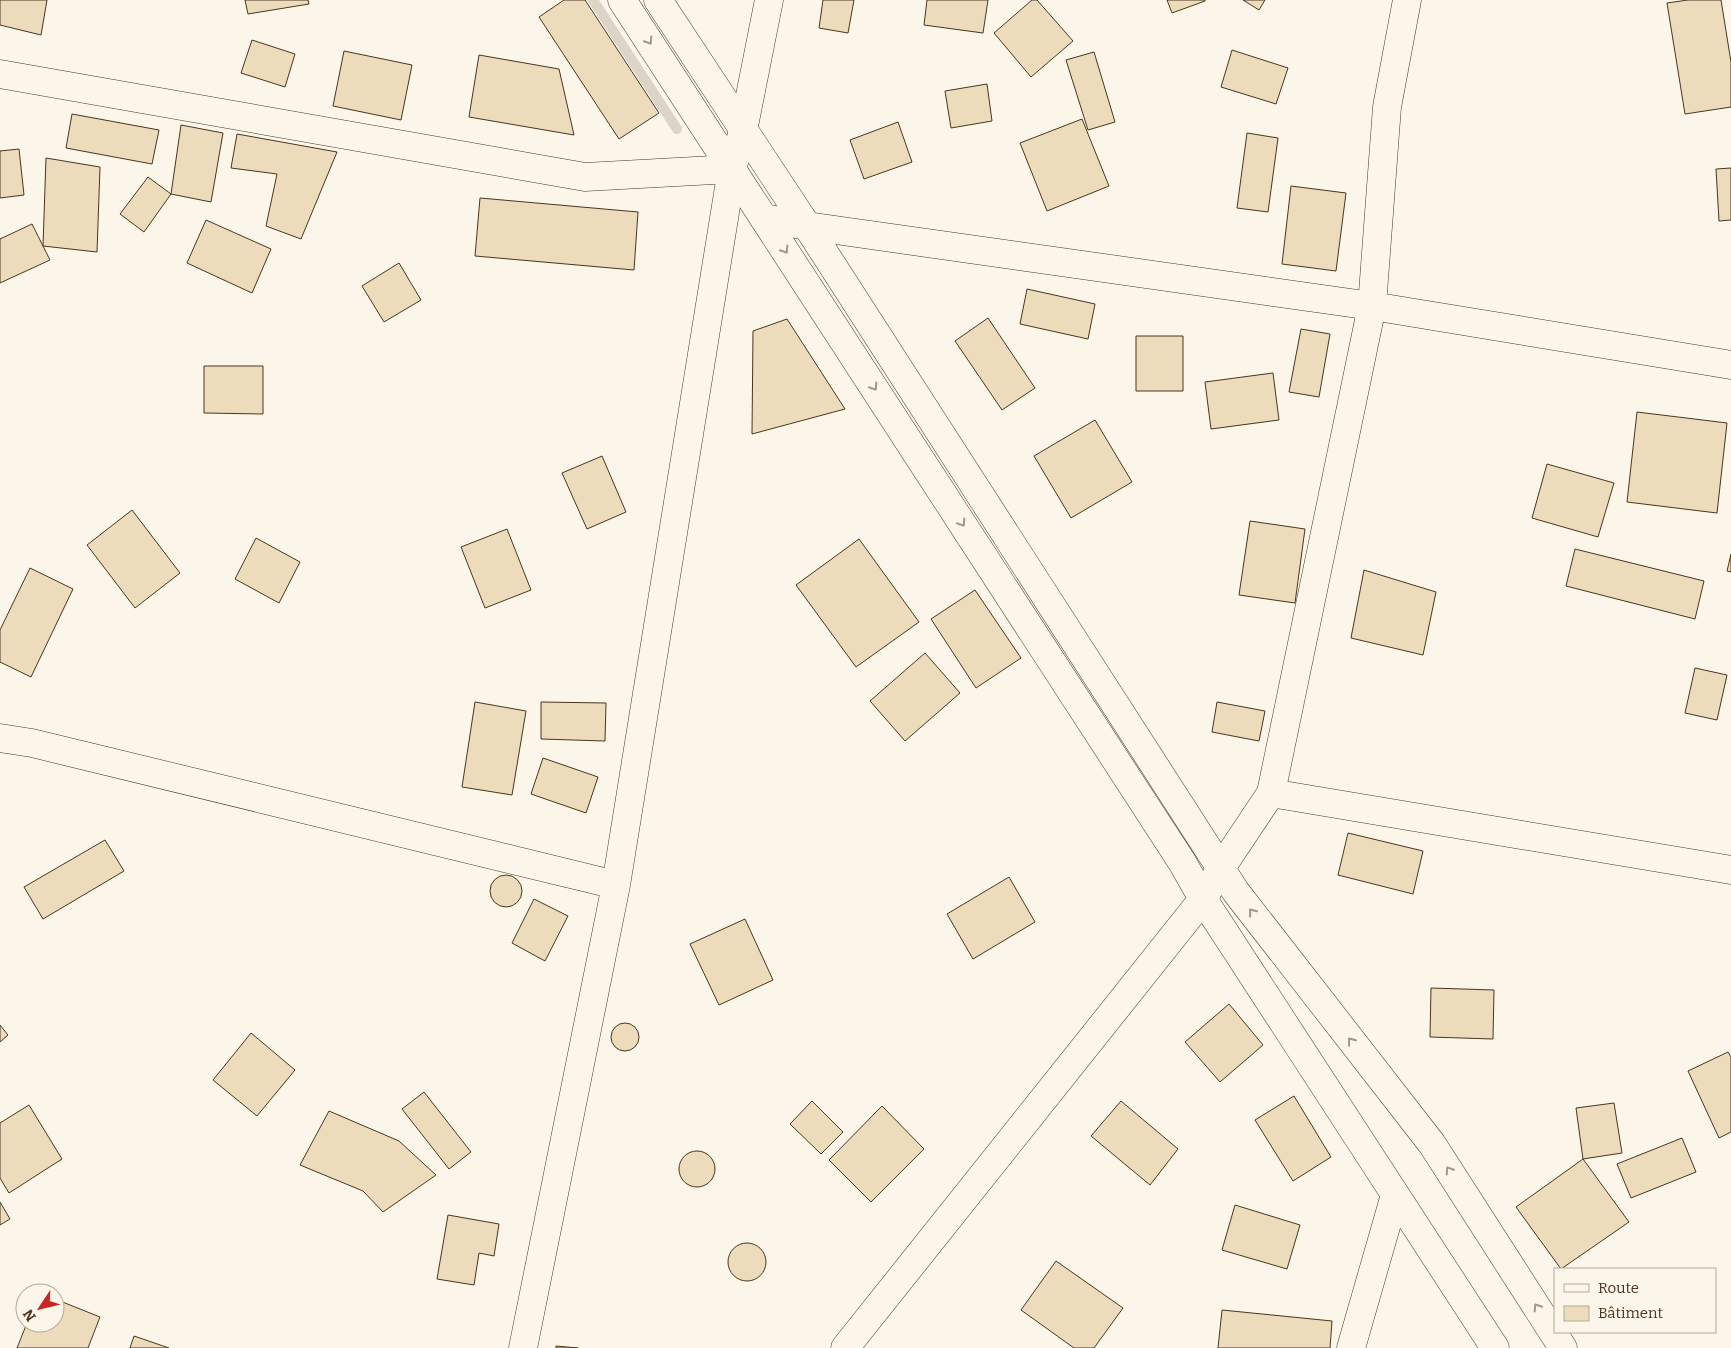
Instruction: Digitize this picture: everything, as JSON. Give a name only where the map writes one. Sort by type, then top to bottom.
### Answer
[{"type":"main road","points":[[622,0],[1177,854],[1203,899],[1495,1348]]},
{"type":"main road","points":[[658,0],[742,131],[807,226],[1236,892],[1432,1144],[1563,1348]]},
{"type":"main road","points":[[523,1348],[616,885],[732,169],[742,131],[769,0]]},
{"type":"main road","points":[[846,1348],[1203,899],[1221,868],[1271,793],[1372,306],[1387,107],[1407,0]]},
{"type":"main road","points":[[0,74],[585,177],[732,169]]},
{"type":"main road","points":[[764,218],[807,226],[1372,306],[1731,365]]},
{"type":"main road","points":[[0,738],[32,743],[616,885]]},
{"type":"main road","points":[[1271,793],[1731,870]]},
{"type":"main road","points":[[1351,1348],[1395,1195]]},
{"type":"building","points":[[0,0],[47,0],[41,35],[0,25]]},
{"type":"building","points":[[245,0],[308,0],[309,4],[248,14]]},
{"type":"building","points":[[564,0],[585,0],[659,113],[619,139],[539,17]]},
{"type":"building","points":[[823,0],[854,0],[848,33],[819,28]]},
{"type":"building","points":[[927,0],[988,0],[983,33],[924,25]]},
{"type":"building","points":[[1032,0],[1037,0],[1073,41],[1031,77],[994,33]]},
{"type":"building","points":[[1167,0],[1205,0],[1205,1],[1172,13]]},
{"type":"building","points":[[1243,0],[1265,0],[1259,10]]},
{"type":"building","points":[[1688,0],[1721,0],[1731,62],[1731,107],[1685,114],[1667,3]]},
{"type":"building","points":[[252,40],[295,54],[285,87],[241,73]]},
{"type":"building","points":[[1232,50],[1288,68],[1276,104],[1221,87]]},
{"type":"building","points":[[344,51],[412,65],[401,120],[333,106]]},
{"type":"building","points":[[1094,52],[1115,122],[1088,130],[1066,60]]},
{"type":"building","points":[[479,55],[559,69],[574,135],[469,117]]},
{"type":"building","points":[[987,84],[992,121],[951,128],[945,91]]},
{"type":"building","points":[[72,114],[159,130],[152,164],[66,148]]},
{"type":"building","points":[[1082,119],[1109,186],[1047,211],[1020,143]]},
{"type":"building","points":[[898,122],[912,162],[864,179],[850,140]]},
{"type":"building","points":[[181,125],[223,133],[211,202],[171,194]]},
{"type":"building","points":[[1247,133],[1278,138],[1268,212],[1237,208]]},
{"type":"building","points":[[237,134],[337,152],[301,239],[266,226],[277,174],[231,168]]},
{"type":"building","points":[[19,149],[24,195],[0,198],[0,151]]},
{"type":"building","points":[[46,158],[100,167],[97,252],[43,246]]},
{"type":"building","points":[[1731,168],[1731,220],[1719,221],[1716,169]]},
{"type":"building","points":[[148,177],[171,194],[144,232],[120,214]]},
{"type":"building","points":[[1291,186],[1346,193],[1336,271],[1282,264]]},
{"type":"building","points":[[480,198],[638,212],[634,270],[475,256]]},
{"type":"building","points":[[206,220],[271,249],[252,293],[187,263]]},
{"type":"building","points":[[32,224],[50,260],[0,283],[0,239]]},
{"type":"building","points":[[399,263],[421,300],[384,322],[362,286]]},
{"type":"building","points":[[1027,289],[1095,304],[1088,339],[1020,324]]},
{"type":"building","points":[[988,318],[1035,388],[1002,410],[955,341]]},
{"type":"building","points":[[787,319],[845,409],[752,434],[753,331]]},
{"type":"building","points":[[1301,329],[1330,334],[1319,397],[1289,392]]},
{"type":"building","points":[[1136,336],[1183,336],[1183,391],[1136,391]]},
{"type":"building","points":[[204,366],[263,366],[263,414],[204,413]]},
{"type":"building","points":[[1273,373],[1279,420],[1211,429],[1205,382]]},
{"type":"building","points":[[1637,412],[1727,423],[1717,513],[1627,502]]},
{"type":"building","points":[[1095,420],[1132,482],[1071,518],[1034,456]]},
{"type":"building","points":[[602,456],[626,512],[587,529],[562,473]]},
{"type":"building","points":[[1547,464],[1614,483],[1598,537],[1532,518]]},
{"type":"building","points":[[132,510],[180,573],[135,608],[87,545]]},
{"type":"building","points":[[1250,521],[1305,529],[1295,603],[1239,595]]},
{"type":"building","points":[[507,529],[531,590],[485,608],[461,547]]},
{"type":"building","points":[[256,538],[300,562],[279,603],[235,579]]},
{"type":"building","points":[[859,539],[919,622],[856,667],[796,585]]},
{"type":"building","points":[[1575,549],[1704,581],[1695,619],[1566,586]]},
{"type":"building","points":[[1731,554],[1731,572],[1727,571]]},
{"type":"building","points":[[30,568],[73,589],[31,677],[0,662],[0,630]]},
{"type":"building","points":[[1364,570],[1436,592],[1423,655],[1351,638]]},
{"type":"building","points":[[975,590],[1021,658],[976,688],[931,619]]},
{"type":"building","points":[[925,653],[960,693],[905,741],[870,701]]},
{"type":"building","points":[[1695,668],[1727,675],[1717,720],[1685,713]]},
{"type":"building","points":[[475,702],[526,711],[512,795],[462,787]]},
{"type":"building","points":[[541,702],[606,703],[605,741],[541,739]]},
{"type":"building","points":[[1217,702],[1265,711],[1259,741],[1212,732]]},
{"type":"building","points":[[543,758],[598,777],[586,813],[531,794]]},
{"type":"building","points":[[1348,833],[1423,851],[1413,894],[1338,875]]},
{"type":"building","points":[[105,840],[124,871],[43,919],[24,887]]},
{"type":"building","points":[[506,875],[518,879],[522,891],[518,903],[506,907],[494,903],[490,891],[494,879]]},
{"type":"building","points":[[1009,877],[1035,922],[973,959],[947,914]]},
{"type":"building","points":[[534,899],[568,916],[545,961],[512,943]]},
{"type":"building","points":[[745,919],[773,980],[719,1005],[690,944]]},
{"type":"building","points":[[1431,988],[1494,990],[1493,1039],[1430,1037]]},
{"type":"building","points":[[1229,1004],[1263,1045],[1220,1082],[1185,1042]]},
{"type":"building","points":[[625,1023],[635,1027],[639,1037],[635,1047],[625,1051],[615,1047],[611,1037],[615,1027]]},
{"type":"building","points":[[0,1025],[8,1035],[0,1042]]},
{"type":"building","points":[[251,1033],[295,1070],[257,1116],[213,1080]]},
{"type":"building","points":[[1728,1052],[1731,1057],[1731,1132],[1719,1138],[1688,1071]]},
{"type":"building","points":[[424,1092],[471,1152],[449,1169],[402,1109]]},
{"type":"building","points":[[1294,1096],[1331,1157],[1293,1181],[1255,1120]]},
{"type":"building","points":[[812,1101],[843,1132],[821,1154],[790,1124]]},
{"type":"building","points":[[1121,1101],[1178,1149],[1150,1185],[1091,1136]]},
{"type":"building","points":[[1614,1103],[1622,1153],[1583,1159],[1576,1108]]},
{"type":"building","points":[[29,1105],[62,1159],[9,1193],[0,1178],[0,1123]]},
{"type":"building","points":[[882,1106],[924,1149],[871,1202],[829,1160]]},
{"type":"building","points":[[329,1111],[399,1141],[436,1175],[383,1212],[363,1191],[300,1165]]},
{"type":"building","points":[[1682,1138],[1696,1172],[1631,1198],[1617,1164]]},
{"type":"building","points":[[697,1151],[710,1156],[715,1169],[710,1182],[697,1187],[684,1182],[679,1169],[684,1156]]},
{"type":"building","points":[[1583,1159],[1629,1222],[1560,1268],[1516,1207]]},
{"type":"building","points":[[0,1202],[10,1219],[0,1225]]},
{"type":"building","points":[[1235,1205],[1300,1225],[1287,1269],[1222,1250]]},
{"type":"building","points":[[448,1215],[499,1224],[494,1256],[479,1253],[474,1285],[437,1279]]},
{"type":"building","points":[[747,1243],[761,1248],[766,1262],[761,1276],[747,1281],[733,1276],[728,1262],[733,1248]]},
{"type":"building","points":[[1056,1261],[1123,1308],[1094,1348],[1074,1348],[1021,1310]]},
{"type":"building","points":[[65,1303],[100,1317],[88,1348],[17,1348],[23,1333],[65,1333]]},
{"type":"building","points":[[1222,1310],[1332,1321],[1330,1348],[1218,1348]]},
{"type":"building","points":[[134,1336],[169,1348],[130,1348]]},
{"type":"building","points":[[556,1346],[578,1348],[556,1348]]},
{"type":"waterway","points":[[593,0],[677,129]]}]
